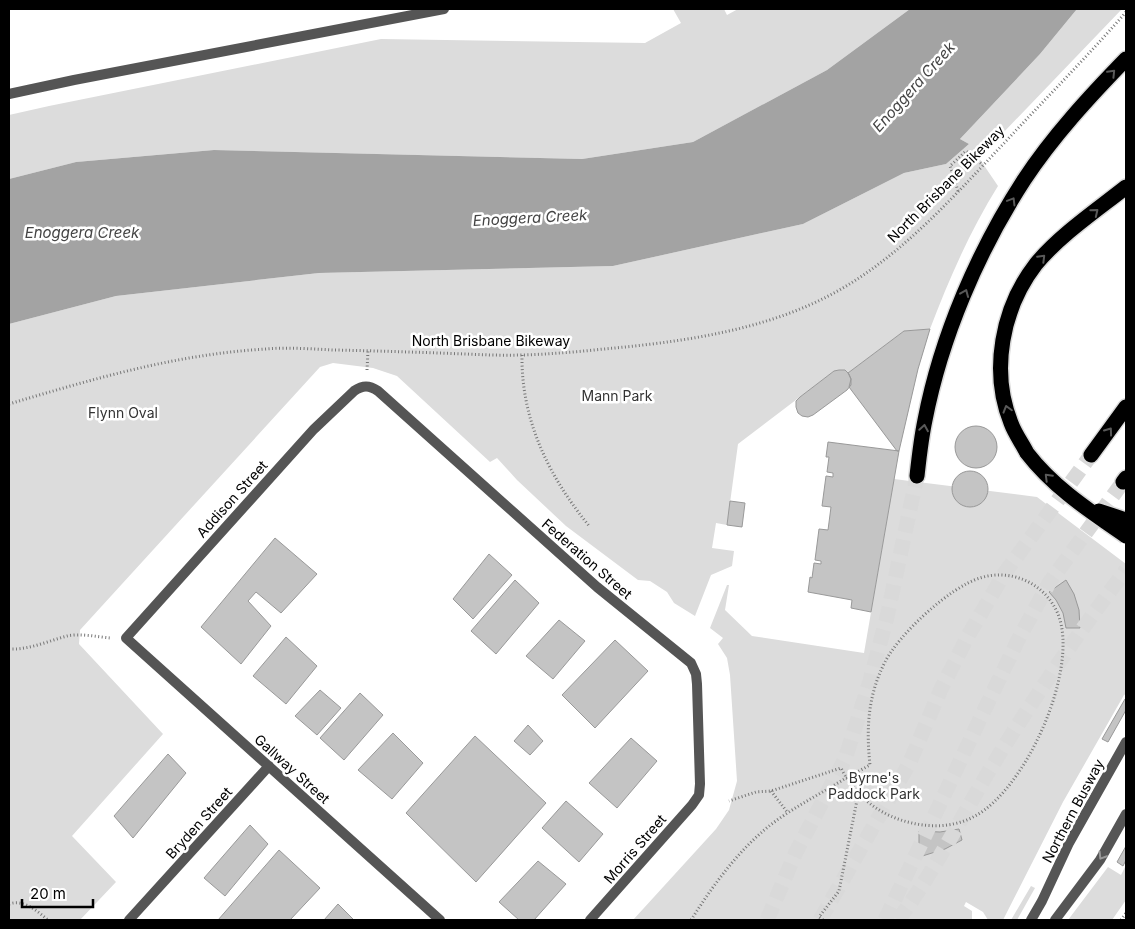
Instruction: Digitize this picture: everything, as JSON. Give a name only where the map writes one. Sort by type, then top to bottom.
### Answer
[{"type":"highway","points":[[917,476],[925,420],[948,339],[973,273],[1024,180],[1044,152],[1092,94],[1126,59]]},
{"type":"highway","points":[[1126,187],[1065,236],[1037,263],[1011,308],[1004,331],[1000,372],[1003,395],[1011,423],[1027,453],[1047,477],[1126,536]]},
{"type":"highway","points":[[1091,455],[1126,408]]},
{"type":"highway","points":[[1072,497],[1099,511],[1126,520]]},
{"type":"street","points":[[9,94],[444,9]]},
{"type":"street","name":"Addison Street","points":[[126,638],[314,429],[366,381]]},
{"type":"street","name":"Federation Street","points":[[366,381],[597,587],[691,664],[695,669],[697,679],[699,795]]},
{"type":"street","name":"Gallway Street","points":[[126,638],[440,920]]},
{"type":"street","name":"Northern Busway","points":[[1032,920],[1069,843],[1126,742]]},
{"type":"street","name":"Bryden Street","points":[[129,920],[269,766]]},
{"type":"street","name":"Morris Street","points":[[590,920],[699,795]]},
{"type":"street","points":[[1055,920],[1100,860],[1126,814]]},
{"type":"path","name":"North Brisbane Bikeway","points":[[9,404],[104,376],[210,354],[268,348],[522,355],[562,353],[644,346],[726,332],[768,320],[812,304],[855,281],[904,244],[958,192],[1102,40],[1126,12]]},
{"type":"path","points":[[958,192],[950,166],[966,151],[983,165]]},
{"type":"path","points":[[366,381],[368,351]]},
{"type":"path","points":[[522,355],[525,399],[538,442],[550,470],[566,496],[590,527]]},
{"type":"path","points":[[691,920],[717,881],[742,851],[758,836],[788,813],[846,778],[870,765],[867,736],[868,717],[877,678],[896,644],[920,619],[960,588],[978,578],[992,575],[1020,578],[1033,584],[1044,592],[1052,603],[1062,627],[1062,653],[1058,686],[1042,730],[1029,755],[1008,788],[999,798],[976,816],[963,822],[944,826],[925,826],[888,816],[858,794],[846,778],[840,768],[771,792],[756,792],[729,801]]},
{"type":"path","points":[[9,649],[54,641],[67,636],[111,638]]},
{"type":"path","points":[[771,792],[788,813]]},
{"type":"path","points":[[823,920],[819,917],[839,891],[858,794]]},
{"type":"path","points":[[9,904],[17,902],[24,904],[48,920]]},
{"type":"path","points":[[1121,920],[1126,913]]},
{"type":"green space","points":[[673,9],[724,9],[727,15],[738,9],[910,9],[827,70],[693,142],[582,159],[214,150],[76,162],[9,179],[9,115],[381,39],[645,43],[681,23]]},
{"type":"green space","points":[[1077,9],[1122,9],[979,158],[998,186],[978,220],[930,329],[904,331],[848,373],[845,370],[834,371],[738,444],[727,525],[716,523],[712,548],[734,551],[732,566],[711,575],[695,616],[674,603],[667,592],[650,581],[638,580],[566,526],[517,480],[497,458],[490,462],[397,376],[373,368],[333,363],[320,367],[80,630],[79,644],[163,734],[72,836],[116,882],[80,920],[9,920],[9,324],[116,296],[319,273],[613,266],[803,224],[904,173],[946,164],[969,144],[960,139],[1040,54]]},
{"type":"green space","name":"Byrne's Paddock Park","points":[[894,479],[1037,497],[1126,564],[1126,694],[1063,802],[1003,920],[988,920],[983,912],[966,902],[964,906],[972,911],[972,920],[633,920],[716,829],[729,810],[737,781],[730,675],[727,658],[718,644],[723,638],[710,628],[727,585],[729,585],[725,610],[752,636],[864,653]]},
{"type":"green space","points":[[1126,865],[1126,900],[1112,920],[1068,920],[1108,867],[1121,875]]},
{"type":"green space","points":[[1031,886],[1035,888],[1017,920],[1011,920]]},
{"type":"water","name":"Enoggera Creek","points":[[910,9],[1077,9],[1040,54],[960,139],[969,144],[946,164],[904,173],[803,224],[613,266],[319,273],[116,296],[9,324],[9,179],[76,162],[214,150],[582,159],[693,142],[827,70]]},
{"type":"building","points":[[930,329],[918,369],[899,451],[897,451],[849,387],[851,379],[848,373],[904,331]]},
{"type":"building","points":[[845,370],[851,379],[851,385],[847,390],[813,415],[808,417],[798,413],[796,401],[834,371]]},
{"type":"building","points":[[972,426],[980,426],[991,432],[997,447],[991,462],[980,468],[972,468],[961,462],[955,451],[955,443],[961,432]]},
{"type":"building","points":[[828,442],[899,451],[871,612],[851,608],[852,600],[808,592],[814,563],[821,564],[821,561],[815,560],[819,529],[828,530],[831,507],[822,506],[826,476],[833,477],[833,473],[827,472]]},
{"type":"building","points":[[970,471],[977,472],[983,476],[987,482],[987,496],[983,502],[977,506],[970,507],[963,506],[957,502],[953,496],[952,489],[953,482],[957,476],[963,472]]},
{"type":"building","points":[[730,501],[745,503],[742,527],[727,525]]},
{"type":"building","points":[[275,538],[317,574],[281,613],[256,592],[248,601],[271,626],[241,664],[201,627]]},
{"type":"building","points":[[489,554],[512,575],[473,619],[453,599]]},
{"type":"building","points":[[515,580],[539,603],[496,654],[471,631]]},
{"type":"building","points":[[1066,580],[1074,594],[1079,610],[1080,628],[1066,628],[1063,613],[1049,592]]},
{"type":"building","points":[[559,620],[585,641],[553,679],[526,656]]},
{"type":"building","points":[[286,637],[317,666],[286,704],[253,676]]},
{"type":"building","points":[[615,640],[648,671],[595,728],[562,695]]},
{"type":"building","points":[[320,690],[341,708],[317,735],[295,716]]},
{"type":"building","points":[[360,693],[383,715],[344,760],[320,738]]},
{"type":"building","points":[[1125,699],[1126,710],[1108,742],[1102,739]]},
{"type":"building","points":[[528,725],[543,741],[530,755],[514,741]]},
{"type":"building","points":[[393,733],[423,763],[392,799],[358,770]]},
{"type":"building","points":[[475,736],[546,803],[476,882],[406,813]]},
{"type":"building","points":[[631,738],[657,761],[617,808],[589,783]]},
{"type":"building","points":[[168,754],[186,773],[133,838],[114,816]]},
{"type":"building","points":[[566,801],[603,834],[579,862],[542,828]]},
{"type":"building","points":[[250,825],[268,844],[225,896],[204,878]]},
{"type":"building","points":[[959,829],[962,840],[945,849],[919,857],[919,831],[940,832]]},
{"type":"building","points":[[1126,846],[1126,860],[1123,866],[1117,862]]},
{"type":"building","points":[[279,850],[320,888],[290,920],[218,920]]},
{"type":"building","points":[[538,861],[566,884],[534,920],[519,920],[499,902]]},
{"type":"building","points":[[338,904],[354,920],[324,920]]},
{"type":"tunnel","points":[[820,920],[909,764],[941,689],[969,634],[1004,574],[1091,455]]},
{"type":"tunnel","points":[[767,920],[796,852],[845,759],[870,681],[887,617],[917,476]]},
{"type":"tunnel","points":[[885,920],[1018,640],[1049,583],[1123,482]]},
{"type":"tunnel","points":[[898,920],[934,866],[1021,719],[1072,644],[1126,570]]},
{"type":"park label","name":"Mann Park","points":[[617,396]]},
{"type":"park label","name":"Flynn Oval","points":[[123,413]]}]
